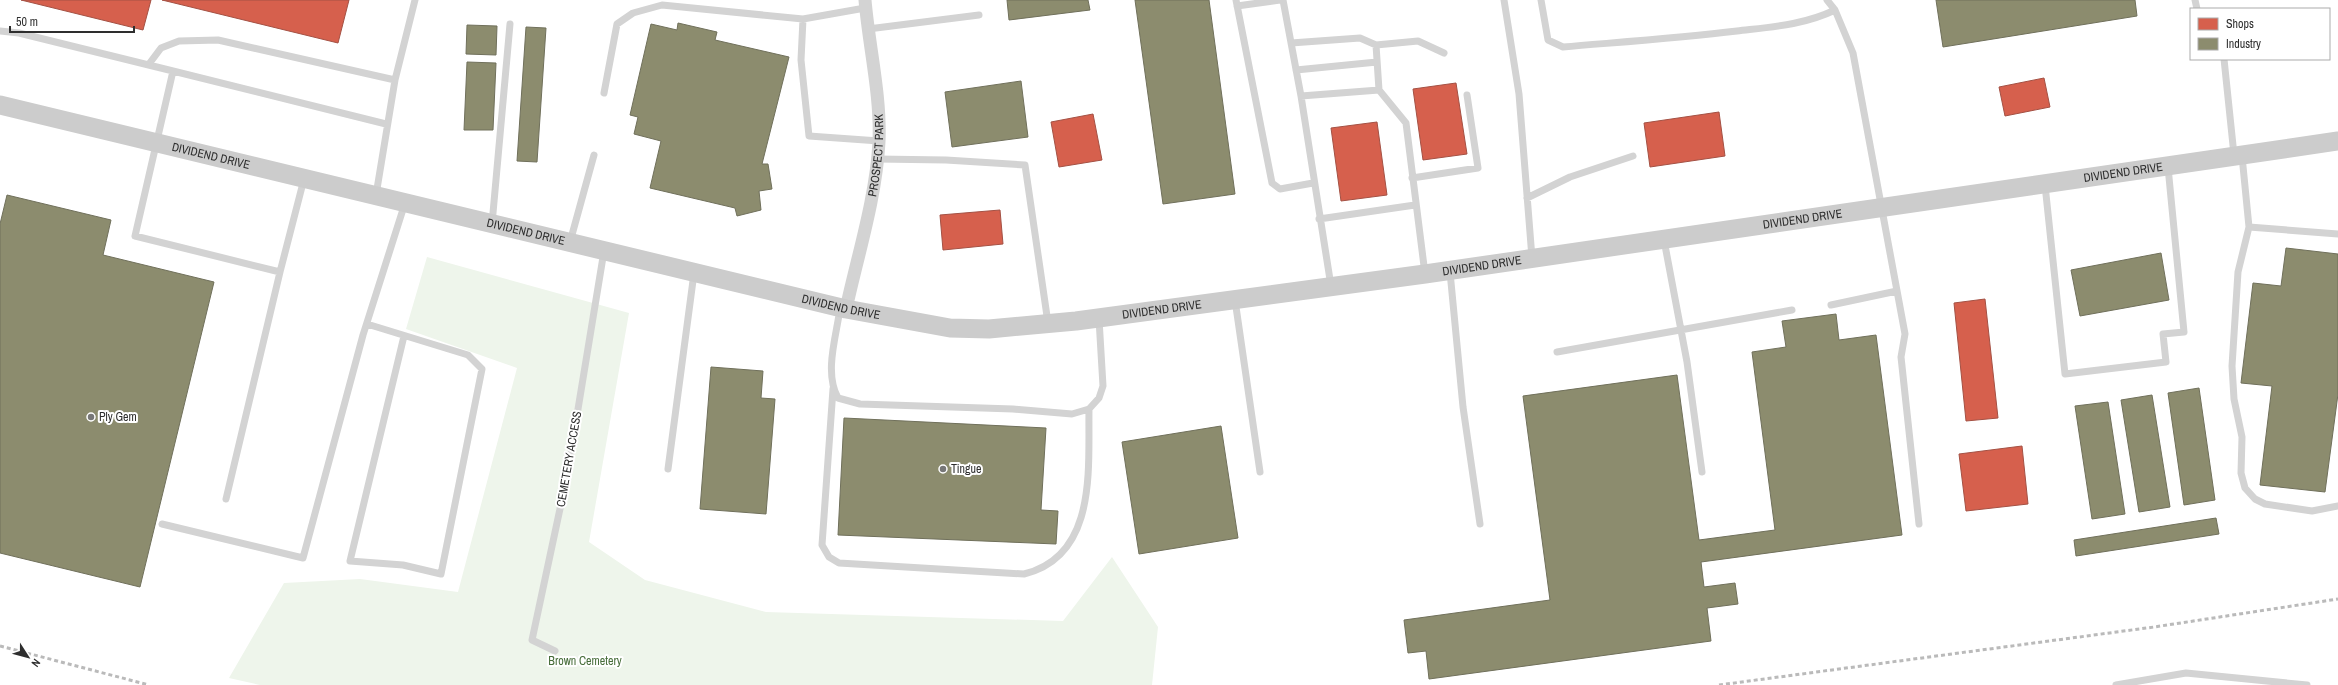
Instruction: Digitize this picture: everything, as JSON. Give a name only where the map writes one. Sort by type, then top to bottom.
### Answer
[{"type":"street","name":"PROSPECT PARK","points":[[843,308],[876,176],[878,159],[878,108],[865,4]]},
{"type":"street","name":"DIVIDEND DRIVE","points":[[0,105],[843,308],[950,328],[989,329],[1099,318],[1425,274],[1881,209],[2045,183],[2338,141]]},
{"type":"lane","points":[[376,195],[394,80],[415,0]]},
{"type":"lane","points":[[1313,183],[1280,189],[1272,183],[1237,3],[1281,0],[1301,96],[1313,183],[1331,286]]},
{"type":"lane","points":[[1504,0],[1519,94],[1532,258]]},
{"type":"lane","points":[[1541,0],[1548,40],[1563,47],[1698,36],[1793,24],[1817,19],[1835,10]]},
{"type":"lane","points":[[1827,0],[1835,10],[1853,53],[1905,334],[1901,357],[1919,524]]},
{"type":"lane","points":[[604,93],[617,24],[633,13],[662,5],[803,19],[865,4]]},
{"type":"lane","points":[[868,29],[979,16]]},
{"type":"lane","points":[[803,19],[801,60],[809,136],[879,141]]},
{"type":"lane","points":[[492,224],[510,24]]},
{"type":"lane","points":[[0,31],[19,33],[149,64],[386,124]]},
{"type":"lane","points":[[1291,43],[1360,38],[1376,45],[1418,41],[1444,53]]},
{"type":"lane","points":[[149,64],[161,48],[179,41],[218,40],[394,80]]},
{"type":"lane","points":[[1376,45],[1379,90],[1406,123],[1425,274]]},
{"type":"lane","points":[[2224,60],[2249,227],[2238,272],[2232,366],[2234,399],[2242,437],[2241,473],[2245,488],[2255,499],[2265,504],[2312,511],[2338,506]]},
{"type":"lane","points":[[1296,70],[1377,62]]},
{"type":"lane","points":[[174,71],[135,236],[280,272]]},
{"type":"lane","points":[[1301,96],[1379,90]]},
{"type":"lane","points":[[1412,178],[1478,168],[1467,95]]},
{"type":"lane","points":[[570,242],[594,155]]},
{"type":"lane","points":[[1527,198],[1570,177],[1633,156]]},
{"type":"lane","points":[[878,159],[946,160],[1025,165],[1048,323]]},
{"type":"lane","points":[[2045,183],[2064,374],[2166,362],[2163,334],[2184,332],[2168,166]]},
{"type":"lane","points":[[226,499],[304,178]]},
{"type":"lane","points":[[162,524],[303,558],[367,324],[405,202]]},
{"type":"lane","points":[[1320,219],[1416,205]]},
{"type":"lane","points":[[2249,227],[2338,234]]},
{"type":"lane","points":[[1664,240],[1681,330],[1702,472]]},
{"type":"lane","name":"CEMETERY ACCESS","points":[[555,651],[532,640],[567,476],[604,250]]},
{"type":"lane","points":[[1450,270],[1463,407],[1480,524]]},
{"type":"lane","points":[[668,469],[694,273]]},
{"type":"lane","points":[[1831,305],[1897,291]]},
{"type":"lane","points":[[1235,299],[1260,472]]},
{"type":"lane","points":[[843,308],[831,367],[833,389],[822,545],[829,557],[839,563],[1024,574],[1040,570],[1056,559],[1072,537],[1085,510],[1088,492],[1088,409]]},
{"type":"lane","points":[[1558,352],[1792,310]]},
{"type":"lane","points":[[833,389],[838,398],[860,404],[1013,409],[1072,414],[1088,409],[1099,398],[1103,386],[1099,318]]},
{"type":"lane","points":[[367,324],[468,355],[482,369],[441,574],[403,565],[350,561],[404,336]]},
{"type":"lane","points":[[2116,685],[2186,673],[2307,685]]},
{"type":"green space","name":"Brown Cemetery","points":[[427,257],[629,313],[589,542],[645,580],[766,612],[1063,621],[1112,557],[1158,627],[1152,685],[260,685],[229,678],[284,583],[360,579],[458,592],[517,368],[406,329]]},
{"type":"building: Shops","points":[[21,0],[151,0],[143,30]]},
{"type":"building: Shops","points":[[162,0],[349,0],[338,43]]},
{"type":"building: Shops","points":[[2044,78],[2050,107],[2005,116],[1999,87]]},
{"type":"building: Shops","points":[[1456,83],[1467,154],[1423,160],[1413,89]]},
{"type":"building: Shops","points":[[1719,112],[1725,156],[1650,167],[1644,123]]},
{"type":"building: Shops","points":[[1093,114],[1102,160],[1059,167],[1051,122]]},
{"type":"building: Shops","points":[[1377,122],[1387,195],[1341,201],[1331,128]]},
{"type":"building: Shops","points":[[1000,210],[1003,244],[943,250],[940,215]]},
{"type":"building: Shops","points":[[1985,299],[1998,418],[1966,421],[1954,303]]},
{"type":"building: Shops","points":[[2022,446],[2028,504],[1966,511],[1959,454]]},
{"type":"building: Industry","points":[[1007,0],[1088,0],[1090,10],[1009,20]]},
{"type":"building: Industry","points":[[1135,0],[1209,0],[1235,194],[1163,204]]},
{"type":"building: Industry","points":[[1936,0],[2135,0],[2137,16],[1943,47]]},
{"type":"building: Industry","points":[[678,23],[717,32],[715,40],[789,57],[762,164],[768,164],[772,189],[759,191],[761,210],[737,216],[735,208],[650,188],[661,141],[634,134],[638,117],[630,115],[651,24],[677,30]]},
{"type":"building: Industry","points":[[467,25],[497,26],[496,55],[466,54]]},
{"type":"building: Industry","points":[[526,27],[546,28],[537,162],[517,161]]},
{"type":"building: Industry","points":[[467,62],[496,63],[493,130],[464,130]]},
{"type":"building: Industry","points":[[1021,81],[1028,137],[952,147],[945,92]]},
{"type":"building: Industry","name":"Ply Gem","points":[[7,195],[111,220],[103,255],[214,282],[140,587],[0,553],[0,224]]},
{"type":"building: Industry","points":[[2286,248],[2338,254],[2338,394],[2325,492],[2260,485],[2272,386],[2241,383],[2253,283],[2281,286]]},
{"type":"building: Industry","points":[[2161,253],[2169,300],[2080,316],[2071,270]]},
{"type":"building: Industry","points":[[1836,314],[1839,340],[1876,335],[1902,535],[1701,562],[1704,587],[1735,583],[1738,604],[1707,608],[1711,641],[1429,679],[1426,651],[1408,653],[1404,620],[1550,600],[1523,396],[1677,375],[1699,540],[1775,530],[1752,352],[1786,347],[1782,321]]},
{"type":"building: Industry","points":[[711,367],[763,371],[761,398],[775,399],[766,514],[700,509]]},
{"type":"building: Industry","points":[[2199,388],[2215,500],[2184,505],[2168,393]]},
{"type":"building: Industry","points":[[2152,395],[2170,507],[2139,512],[2121,400]]},
{"type":"building: Industry","points":[[2108,402],[2125,514],[2092,519],[2075,406]]},
{"type":"building: Industry","name":"Tingue","points":[[844,418],[1046,428],[1041,510],[1058,511],[1056,544],[838,535]]},
{"type":"building: Industry","points":[[1221,426],[1238,538],[1139,554],[1122,442]]},
{"type":"building: Industry","points":[[2216,518],[2219,534],[2076,556],[2074,540]]},
{"type":"railway","points":[[1719,685],[2154,627],[2338,599]]},
{"type":"railway","points":[[0,646],[149,685]]},
{"type":"place","name":"Ply Gem","points":[[91,417]]},
{"type":"place","name":"Tingue","points":[[943,469]]}]
